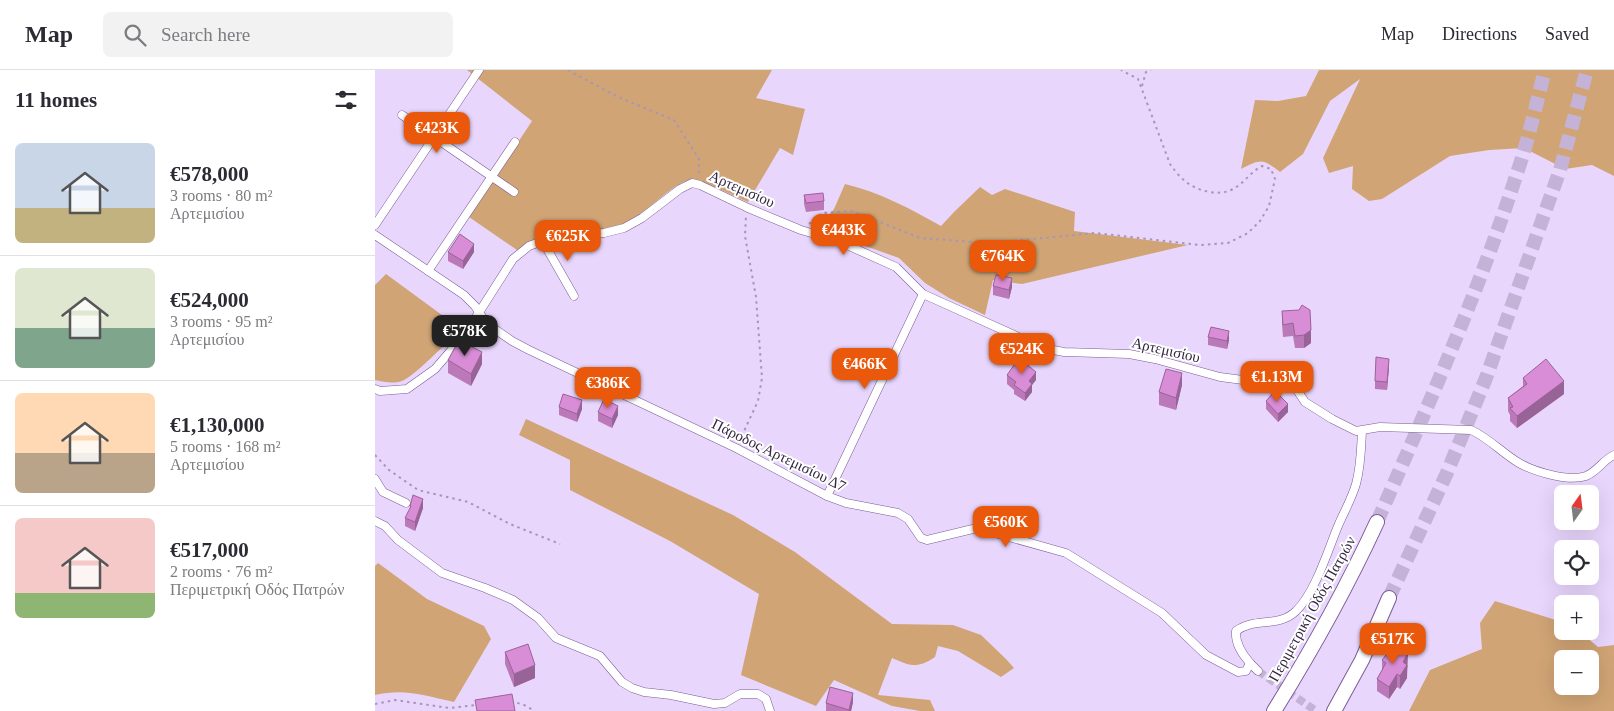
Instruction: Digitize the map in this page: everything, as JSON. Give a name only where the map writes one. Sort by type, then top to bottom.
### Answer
[{"type":"highway","name":"Περιμετρική Οδός Πατρών","points":[[1274,711],[1327,621],[1352,575],[1377,522]]},
{"type":"highway","points":[[1334,711],[1362,660],[1389,598]]},
{"type":"street","points":[[375,225],[479,70]]},
{"type":"street","points":[[402,115],[514,192]]},
{"type":"street","points":[[428,271],[515,142]]},
{"type":"street","name":"Αρτεμισίου","points":[[375,389],[380,391],[407,389],[435,369],[466,333],[517,254],[529,246],[555,236],[604,233],[620,229],[642,218],[684,186],[692,184],[700,185],[801,230],[838,241],[896,267],[923,294],[1043,348],[1064,352],[1129,354],[1155,359],[1220,377],[1243,380],[1267,375],[1285,377],[1291,381],[1301,397],[1311,407],[1347,428],[1357,431],[1380,428],[1471,430],[1483,436],[1520,464],[1561,478],[1574,479],[1587,476],[1614,455]]},
{"type":"street","name":"Πάροδος Αρτεμισίου Δ7","points":[[375,235],[464,295],[490,326],[529,350],[736,448],[827,496],[846,503],[898,513],[908,519],[921,538],[927,540],[977,528],[1066,554],[1162,613],[1206,655],[1238,672],[1246,671],[1250,663]]},
{"type":"street","points":[[542,240],[574,296]]},
{"type":"street","points":[[827,496],[923,294]]},
{"type":"street","points":[[1258,671],[1237,644],[1235,638],[1236,631],[1251,623],[1277,621],[1287,618],[1304,601],[1313,585],[1355,487],[1361,453],[1362,431]]},
{"type":"street","points":[[375,479],[383,492],[406,503]]},
{"type":"street","points":[[375,521],[385,526],[398,540],[442,573],[513,600],[538,618],[556,638],[600,656],[622,682],[632,688],[644,692],[671,695],[714,704],[725,703],[740,694],[759,694],[766,700],[769,711]]},
{"type":"path","points":[[568,70],[618,97],[674,120],[699,159],[700,185]]},
{"type":"path","points":[[801,230],[822,213],[852,211],[920,238],[989,243],[1095,233],[1200,245],[1228,243],[1248,234],[1261,221],[1269,206],[1275,179],[1271,169],[1262,166],[1253,170],[1231,190],[1221,193],[1203,190],[1189,184],[1170,164],[1138,79],[1121,70]]},
{"type":"path","points":[[1141,88],[1146,72],[1151,70]]},
{"type":"path","points":[[736,448],[758,401],[762,378],[757,297],[745,236],[745,221],[748,208]]},
{"type":"path","points":[[375,454],[389,470],[418,490],[468,502],[510,524],[560,544]]},
{"type":"path","points":[[375,704],[395,700],[449,708],[484,704]]},
{"type":"path","points":[[511,701],[535,711]]},
{"type":"shaded area","points":[[467,70],[772,70],[756,98],[805,109],[793,155],[780,148],[748,202],[709,185],[687,181],[674,187],[627,223],[599,230],[551,233],[537,238],[517,250],[469,217],[532,121]]},
{"type":"shaded area","points":[[1319,70],[1614,70],[1614,176],[1592,165],[1565,169],[1524,148],[1489,150],[1450,156],[1382,199],[1369,201],[1352,189],[1353,166],[1329,173],[1323,158],[1360,79],[1330,101],[1303,154],[1280,172],[1265,162],[1253,163],[1241,169],[1255,100],[1278,101],[1306,96]]},
{"type":"shaded area","points":[[845,184],[882,196],[941,226],[980,187],[992,195],[1005,189],[1075,212],[1074,231],[1188,245],[1022,284],[993,280],[985,315],[949,298],[925,283],[899,258],[818,229],[834,209]]},
{"type":"shaded area","points":[[386,274],[461,329],[408,378],[395,382],[375,380],[375,285]]},
{"type":"shaded area","points":[[526,419],[733,515],[795,552],[892,624],[953,625],[981,635],[1014,668],[1001,677],[958,651],[938,646],[935,657],[918,665],[904,663],[892,658],[878,695],[930,700],[935,711],[920,711],[892,706],[834,680],[816,706],[741,675],[759,594],[670,541],[570,490],[570,460],[519,435]]},
{"type":"shaded area","points":[[378,563],[427,599],[484,626],[491,639],[454,702],[425,695],[396,692],[375,695],[375,566]]},
{"type":"shaded area","points":[[1495,601],[1554,619],[1554,640],[1590,640],[1598,647],[1614,645],[1614,711],[1409,711],[1430,670],[1482,649],[1480,623]]},
{"type":"building","points":[[823,193],[824,201],[806,203],[804,195]]},
{"type":"building","points":[[460,234],[474,244],[463,261],[448,252]]},
{"type":"building","points":[[996,275],[1012,278],[1009,290],[993,286]]},
{"type":"building","points":[[1302,305],[1310,310],[1311,330],[1304,335],[1295,336],[1293,323],[1283,325],[1282,311],[1299,310]]},
{"type":"building","points":[[1211,327],[1229,331],[1227,341],[1208,337]]},
{"type":"building","points":[[459,340],[482,352],[471,374],[448,360]]},
{"type":"building","points":[[1376,357],[1389,359],[1387,382],[1375,381]]},
{"type":"building","points":[[1019,358],[1036,372],[1029,381],[1032,384],[1025,393],[1014,385],[1016,382],[1007,375]]},
{"type":"building","points":[[1546,359],[1564,381],[1517,416],[1510,408],[1513,407],[1508,398],[1527,384],[1523,378]]},
{"type":"building","points":[[1166,369],[1182,373],[1176,398],[1159,392]]},
{"type":"building","points":[[1275,391],[1288,404],[1278,414],[1266,401]]},
{"type":"building","points":[[563,394],[582,400],[577,414],[559,407]]},
{"type":"building","points":[[604,399],[618,406],[612,419],[598,412]]},
{"type":"building","points":[[413,495],[423,499],[415,522],[405,518],[411,506]]},
{"type":"building","points":[[528,644],[535,665],[514,674],[505,652]]},
{"type":"building","points":[[1394,645],[1408,653],[1403,662],[1407,665],[1400,676],[1397,674],[1389,687],[1377,679],[1386,663],[1382,660]]},
{"type":"building","points":[[830,687],[853,693],[849,710],[826,703]]},
{"type":"building","points":[[512,694],[515,711],[477,711],[475,700]]},
{"type":"tunnel","points":[[1377,522],[1451,350],[1485,264],[1520,163],[1545,70]]},
{"type":"tunnel","points":[[1389,598],[1446,475],[1486,378],[1560,170],[1587,70]]},
{"type":"tunnel","points":[[1258,671],[1316,711]]}]
